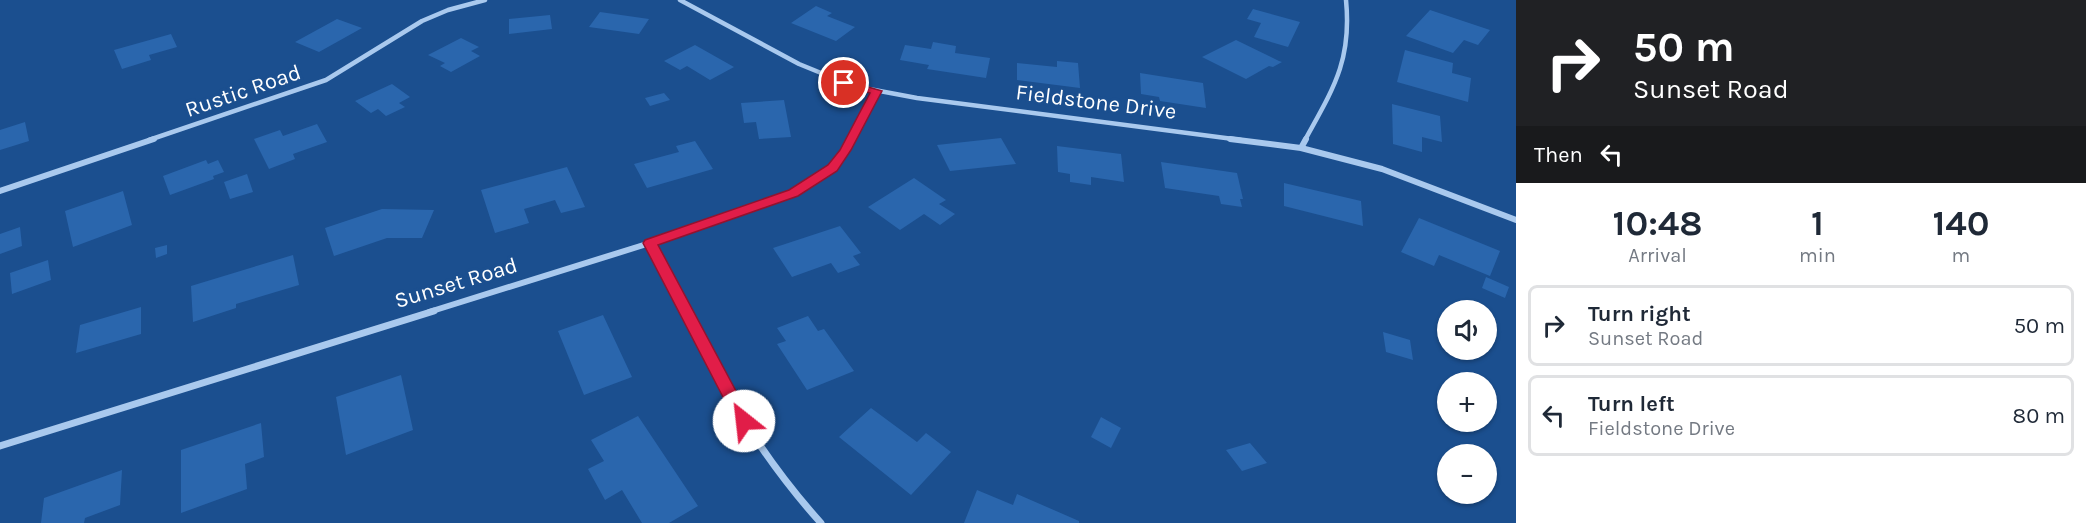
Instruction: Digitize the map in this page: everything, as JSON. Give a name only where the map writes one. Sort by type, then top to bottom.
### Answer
[{"type":"street","name":"Rustic Road","points":[[0,191],[326,80],[363,61],[423,21],[454,8],[485,0]]},
{"type":"street","name":"Fieldstone Drive","points":[[680,0],[816,72],[844,83],[876,91],[1301,148],[1382,169],[1516,220]]},
{"type":"street","points":[[1301,148],[1332,90],[1348,49],[1350,23],[1346,0]]},
{"type":"street","name":"Sunset Road","points":[[0,446],[650,243],[759,206],[813,182],[833,168],[842,157],[876,91]]},
{"type":"street","points":[[650,243],[754,440],[782,479],[821,523]]},
{"type":"building","points":[[816,6],[832,13],[827,16],[855,27],[836,41],[791,23]]},
{"type":"building","points":[[1253,9],[1300,22],[1288,47],[1254,37],[1261,23],[1247,19]]},
{"type":"building","points":[[1430,10],[1490,30],[1478,45],[1464,40],[1453,53],[1406,36]]},
{"type":"building","points":[[600,12],[649,19],[639,34],[589,27]]},
{"type":"building","points":[[550,15],[552,29],[509,34],[509,19]]},
{"type":"building","points":[[337,19],[362,28],[319,52],[295,42]]},
{"type":"building","points":[[171,34],[177,47],[149,55],[151,60],[122,69],[114,50]]},
{"type":"building","points":[[461,38],[479,47],[471,51],[480,56],[451,72],[440,66],[445,63],[428,55]]},
{"type":"building","points":[[1236,40],[1282,62],[1273,67],[1269,66],[1246,79],[1202,57]]},
{"type":"building","points":[[933,42],[956,46],[955,53],[990,58],[986,78],[927,69],[929,65],[900,60],[905,45],[931,49]]},
{"type":"building","points":[[695,45],[734,67],[710,80],[687,66],[680,70],[664,61]]},
{"type":"building","points":[[1405,50],[1453,63],[1452,73],[1471,78],[1468,102],[1397,82]]},
{"type":"building","points":[[1057,61],[1078,63],[1080,88],[1017,80],[1017,63],[1057,67]]},
{"type":"building","points":[[1140,73],[1203,83],[1206,108],[1160,101],[1159,97],[1141,94]]},
{"type":"building","points":[[392,84],[410,97],[399,103],[405,107],[386,116],[378,109],[371,113],[355,101]]},
{"type":"building","points":[[664,93],[670,100],[650,106],[645,98]]},
{"type":"building","points":[[784,100],[791,137],[759,139],[756,122],[744,123],[741,103]]},
{"type":"building","points":[[1392,104],[1440,116],[1442,142],[1422,137],[1422,152],[1393,144]]},
{"type":"building","points":[[25,122],[29,141],[0,150],[0,130]]},
{"type":"building","points":[[317,124],[327,142],[293,154],[295,159],[269,169],[254,139],[280,130],[283,136]]},
{"type":"building","points":[[1001,138],[1016,164],[950,171],[937,145]]},
{"type":"building","points":[[695,141],[713,169],[647,188],[634,164],[679,152],[676,146]]},
{"type":"building","points":[[1057,146],[1121,154],[1124,182],[1091,177],[1091,185],[1070,182],[1070,174],[1058,172]]},
{"type":"building","points":[[206,160],[208,164],[218,160],[224,172],[213,176],[214,179],[170,195],[163,176]]},
{"type":"building","points":[[1161,162],[1237,173],[1243,199],[1240,199],[1242,207],[1221,204],[1219,196],[1165,188]]},
{"type":"building","points":[[567,167],[585,207],[561,213],[555,200],[524,209],[529,223],[495,233],[481,190]]},
{"type":"building","points":[[247,174],[253,192],[230,199],[224,182]]},
{"type":"building","points":[[914,178],[946,200],[939,204],[955,214],[940,225],[924,214],[900,230],[868,207]]},
{"type":"building","points":[[1284,183],[1361,201],[1363,226],[1284,206]]},
{"type":"building","points":[[123,191],[132,225],[73,247],[65,211]]},
{"type":"building","points":[[382,209],[434,210],[422,238],[387,238],[334,256],[325,228]]},
{"type":"building","points":[[1419,218],[1500,251],[1490,276],[1439,255],[1434,266],[1401,252]]},
{"type":"building","points":[[840,226],[861,253],[853,256],[860,265],[838,273],[831,263],[792,277],[773,248]]},
{"type":"building","points":[[20,227],[22,246],[0,254],[0,234]]},
{"type":"building","points":[[167,245],[167,254],[156,258],[155,248]]},
{"type":"building","points":[[293,255],[299,285],[236,304],[236,308],[193,322],[191,286]]},
{"type":"building","points":[[48,260],[51,280],[12,294],[10,273]]},
{"type":"building","points":[[1486,277],[1509,287],[1505,298],[1482,288]]},
{"type":"building","points":[[141,307],[141,334],[76,353],[80,325]]},
{"type":"building","points":[[603,315],[632,377],[584,395],[558,331]]},
{"type":"building","points":[[808,316],[818,331],[824,329],[854,371],[807,390],[777,344],[786,341],[777,328]]},
{"type":"building","points":[[1383,332],[1410,340],[1413,360],[1386,352]]},
{"type":"building","points":[[401,375],[413,430],[346,455],[336,397]]},
{"type":"building","points":[[871,408],[917,442],[926,433],[951,452],[911,495],[839,437]]},
{"type":"building","points":[[638,416],[698,506],[669,523],[642,523],[622,490],[605,500],[588,469],[604,461],[591,440]]},
{"type":"building","points":[[1101,417],[1121,428],[1111,448],[1091,437]]},
{"type":"building","points":[[261,423],[264,457],[245,464],[247,489],[181,513],[181,450]]},
{"type":"building","points":[[1250,443],[1267,463],[1242,471],[1226,450]]},
{"type":"building","points":[[122,470],[120,505],[85,518],[84,523],[41,523],[44,498]]},
{"type":"building","points":[[977,490],[1013,505],[1017,494],[1079,521],[1079,523],[964,523]]},
{"type":"route","points":[[744,421],[711,363],[650,243],[794,193],[833,168],[842,157],[876,91],[844,83]]}]
